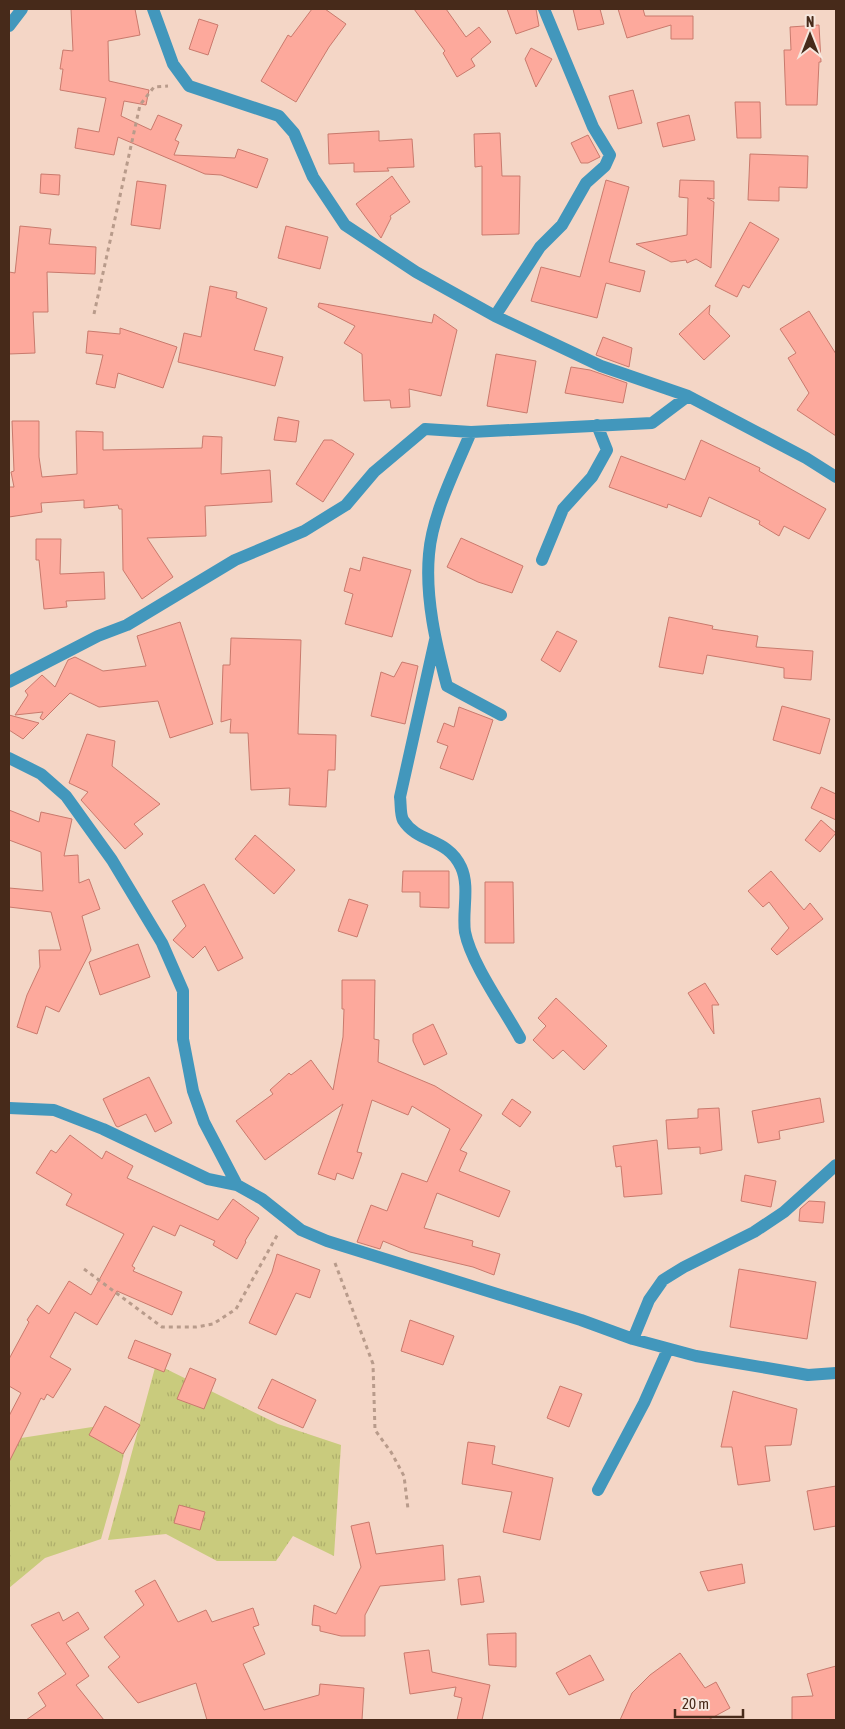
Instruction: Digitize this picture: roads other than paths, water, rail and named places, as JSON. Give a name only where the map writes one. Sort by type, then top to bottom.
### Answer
[{"type":"street","points":[[9,26],[22,9]]},
{"type":"street","points":[[154,9],[173,64],[189,86],[279,116],[294,133],[313,177],[345,225],[416,272],[495,316],[601,366],[688,396],[806,458],[836,477]]},
{"type":"street","points":[[495,316],[540,247],[562,225],[586,183],[605,166],[610,155],[593,127],[544,9]]},
{"type":"street","points":[[9,682],[98,636],[128,625],[235,560],[304,531],[346,504],[374,472],[426,429],[471,432],[652,423],[688,396]]},
{"type":"street","points":[[542,560],[563,509],[592,477],[607,450],[597,425]]},
{"type":"street","points":[[471,432],[434,530],[429,554],[435,640],[446,686],[501,715]]},
{"type":"street","points":[[435,640],[400,797],[403,819],[418,834],[442,844],[454,854],[462,869],[465,932],[474,957],[520,1038]]},
{"type":"street","points":[[9,758],[41,774],[66,796],[112,860],[162,943],[182,991],[183,1039],[193,1091],[204,1122],[237,1185]]},
{"type":"street","points":[[9,1108],[54,1110],[103,1129],[208,1179],[237,1185],[262,1199],[302,1230],[326,1241],[668,1349],[696,1356],[808,1375],[836,1373]]},
{"type":"street","points":[[633,1339],[649,1300],[663,1280],[684,1267],[754,1232],[784,1212],[836,1165]]},
{"type":"street","points":[[598,1490],[644,1403],[668,1349]]}]
